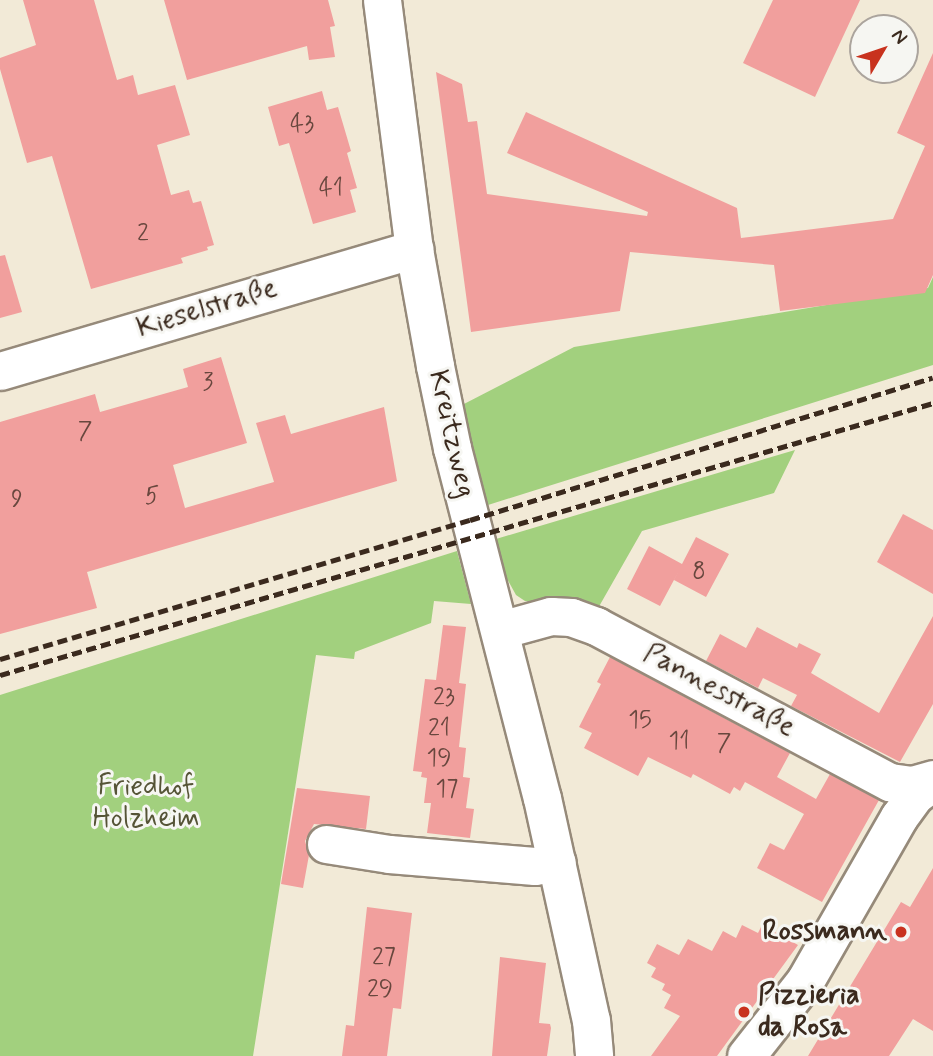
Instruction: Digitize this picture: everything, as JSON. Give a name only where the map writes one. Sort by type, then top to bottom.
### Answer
[{"type":"street","name":"Kreitzweg","points":[[382,0],[414,249],[452,447],[557,862],[591,1020],[594,1056]]},
{"type":"street","name":"Kieselstraße","points":[[0,371],[414,249]]},
{"type":"street","name":"Pannesstraße","points":[[500,630],[551,616],[583,621],[890,782],[912,785],[933,780]]},
{"type":"street","points":[[746,1056],[805,981],[899,817],[915,795],[933,780]]},
{"type":"street","points":[[326,844],[389,854],[534,866],[557,862]]},
{"type":"green space","points":[[933,277],[933,365],[488,505],[462,405],[574,347],[928,288]]},
{"type":"green space","points":[[795,450],[774,493],[642,531],[597,610],[525,601],[516,595],[506,577],[496,539]]},
{"type":"green space","name":"Friedhof Holzheim","points":[[457,551],[471,604],[434,601],[431,623],[355,652],[354,659],[316,655],[253,1056],[0,1056],[0,695]]},
{"type":"building","points":[[23,0],[94,0],[117,80],[133,75],[138,95],[175,85],[190,135],[157,145],[171,195],[189,190],[193,203],[201,201],[214,245],[207,247],[208,250],[181,258],[183,263],[91,289],[52,156],[27,163],[0,69],[0,58],[36,45]]},
{"type":"building","points":[[164,0],[328,0],[335,26],[330,27],[335,57],[309,60],[307,46],[187,80]]},
{"type":"building","points":[[773,0],[860,0],[854,14],[849,14],[849,24],[815,97],[743,63]]},
{"type":"building","points":[[933,53],[933,275],[925,293],[780,311],[774,265],[630,252],[620,311],[471,332],[436,72],[462,84],[468,122],[477,121],[487,194],[647,216],[648,212],[507,153],[526,112],[737,208],[741,238],[893,219],[925,146],[897,133]]},
{"type":"building","points":[[322,91],[327,110],[338,107],[351,151],[347,153],[357,188],[350,190],[356,212],[313,224],[289,143],[279,146],[268,107]]},
{"type":"building","points":[[5,255],[22,312],[0,318],[0,256]]},
{"type":"building","points":[[221,357],[247,443],[173,465],[185,508],[274,482],[256,423],[285,415],[291,434],[384,407],[397,481],[87,572],[97,608],[0,634],[0,422],[95,394],[100,412],[188,387],[183,369]]},
{"type":"building","points":[[903,514],[933,530],[933,594],[877,562]]},
{"type":"building","points":[[696,537],[729,554],[706,597],[674,580],[682,565],[660,606],[627,589],[649,546],[682,564]]},
{"type":"building","points":[[933,616],[933,704],[900,762],[791,706],[797,695],[763,678],[758,688],[706,661],[720,634],[746,648],[757,627],[797,648],[799,643],[821,654],[811,673],[879,713]]},
{"type":"building","points":[[443,625],[466,627],[459,683],[466,684],[459,747],[466,748],[463,777],[470,778],[466,808],[474,809],[470,838],[427,833],[431,803],[424,803],[427,778],[421,777],[422,772],[413,771],[425,679],[436,680]]},
{"type":"building","points":[[610,657],[790,753],[777,777],[816,799],[830,774],[879,800],[822,902],[757,868],[770,843],[784,850],[804,814],[745,782],[740,791],[734,787],[730,794],[693,774],[691,778],[648,757],[638,776],[584,748],[592,733],[579,727],[601,684],[597,682]]},
{"type":"building","points":[[297,788],[370,796],[366,829],[314,824],[305,841],[309,855],[303,888],[281,884]]},
{"type":"building","points":[[933,868],[933,1031],[913,1019],[889,1056],[808,1056],[901,902],[910,907]]},
{"type":"building","points":[[367,907],[412,913],[401,1009],[393,1008],[387,1056],[342,1056],[346,1025],[354,1026]]},
{"type":"building","points":[[742,925],[758,933],[762,925],[798,945],[717,1056],[651,1056],[680,1016],[664,1008],[671,995],[662,990],[665,984],[651,977],[656,968],[647,963],[657,944],[679,955],[688,939],[712,951],[723,931],[736,938]]},
{"type":"building","points":[[500,957],[546,963],[539,1023],[550,1024],[551,1028],[547,1056],[492,1056]]},
{"type":"railway","points":[[0,659],[470,520],[933,378]]},
{"type":"railway","points":[[0,675],[933,403]]},
{"type":"place","name":"Rossmann","points":[[901,932]]},
{"type":"place","name":"Pizzieria da Rosa","points":[[744,1012]]}]
